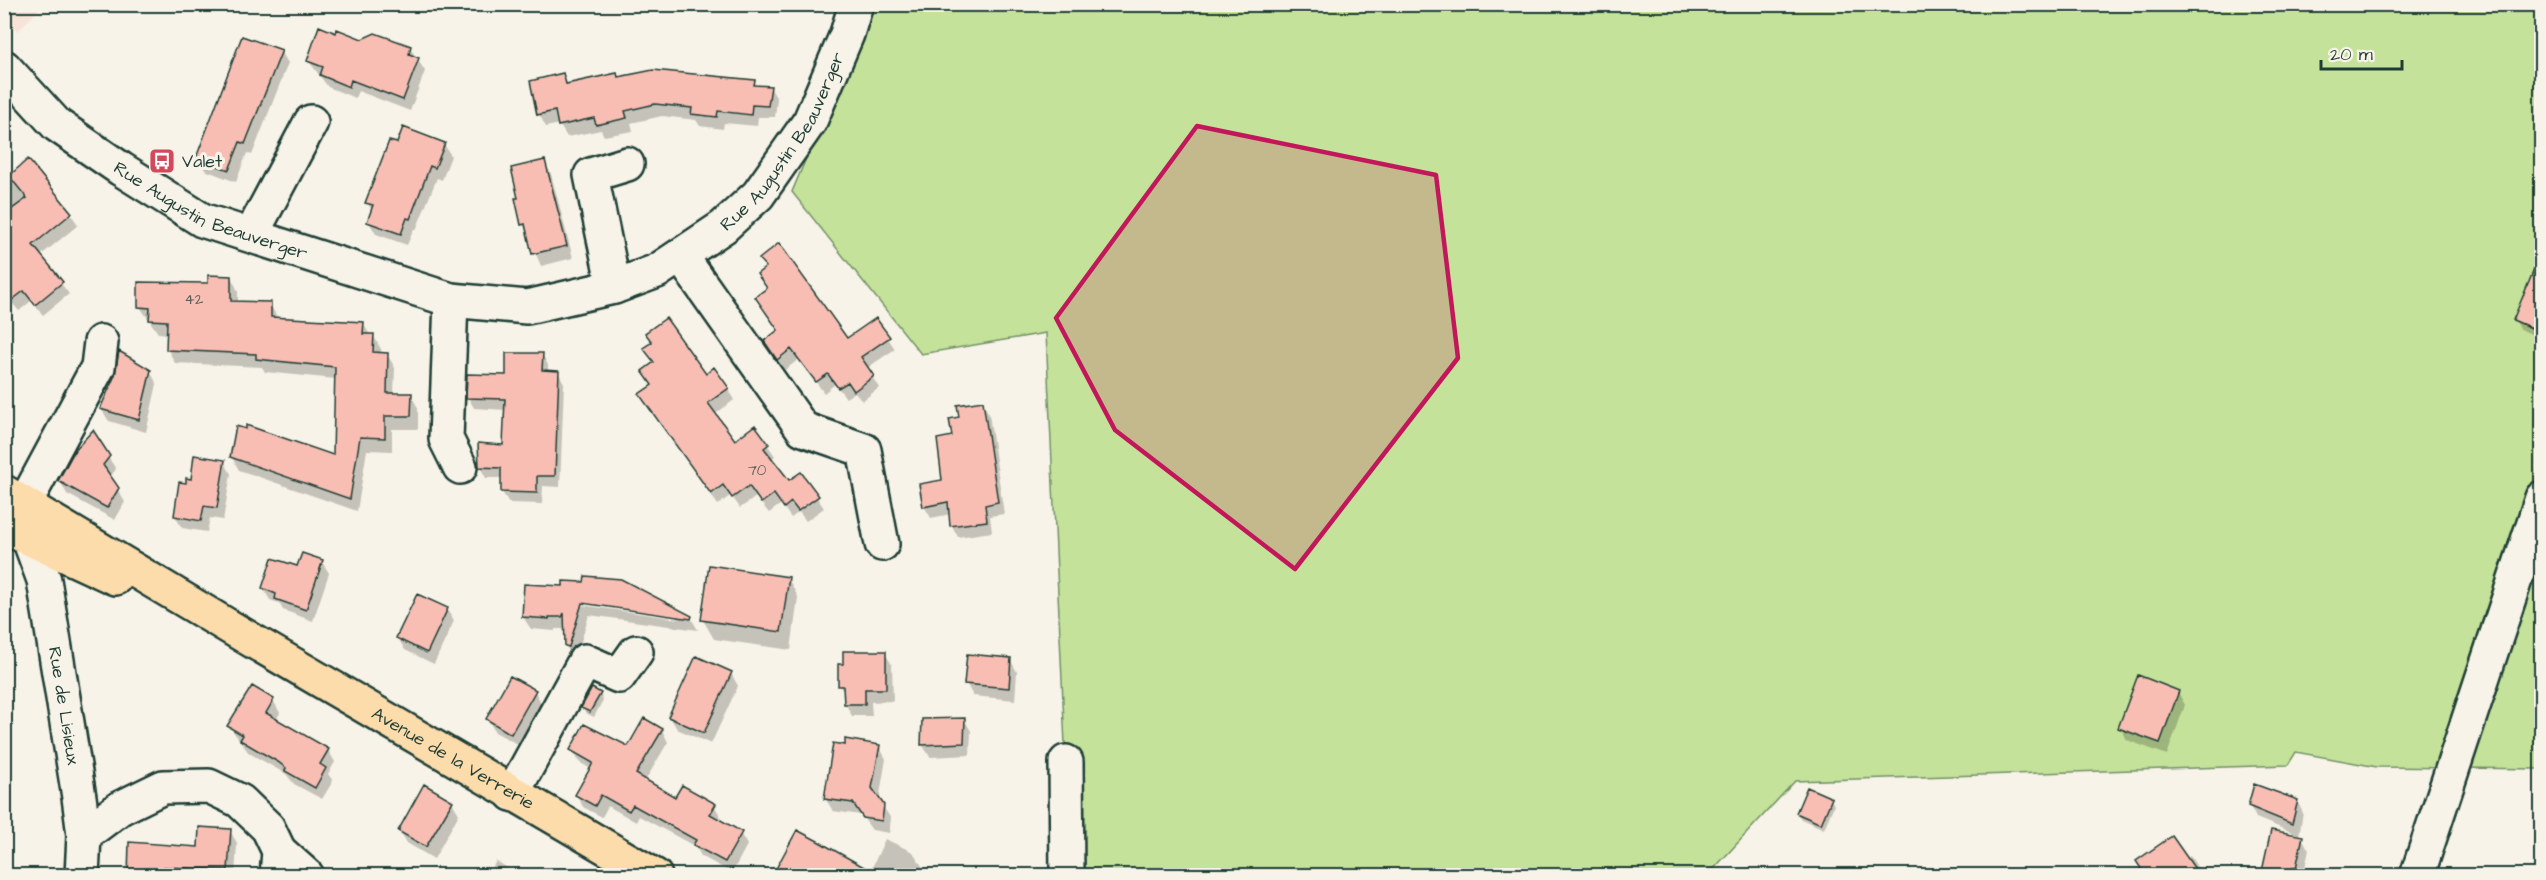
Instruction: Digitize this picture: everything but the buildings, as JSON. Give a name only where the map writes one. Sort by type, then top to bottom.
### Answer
[{"type":"main road","name":"Avenue de la Verrerie","points":[[16,515],[253,641],[655,876]]},
{"type":"street","name":"Rue Augustin Beauverger","points":[[4,67],[57,125],[202,220],[451,300],[527,307],[614,287],[657,271],[723,227],[758,195],[810,120],[847,34],[856,4]]},
{"type":"street","points":[[256,237],[258,220],[311,122]]},
{"type":"street","points":[[614,287],[591,175],[627,164]]},
{"type":"street","points":[[681,256],[802,429],[864,450],[882,544]]},
{"type":"street","points":[[451,300],[446,439],[460,467]]},
{"type":"street","points":[[16,515],[98,367],[101,342]]},
{"type":"street","points":[[2417,876],[2541,498]]},
{"type":"street","name":"Rue de Lisieux","points":[[16,515],[44,580],[84,835],[82,876]]},
{"type":"street","points":[[512,794],[585,661],[619,676],[636,652]]},
{"type":"street","points":[[1066,762],[1067,876]]},
{"type":"street","points":[[84,835],[120,808],[163,787],[209,786],[240,801],[268,828],[278,863],[308,876]]},
{"type":"highlighted area","points":[[1197,126],[1436,175],[1458,358],[1295,569],[1115,430],[1056,318]]},
{"type":"shaded area","points":[[4,5],[43,5],[18,31],[5,14]]},
{"type":"green space","points":[[870,5],[2541,5],[2541,769],[2377,767],[2296,752],[2288,765],[1795,781],[1708,875],[1071,875],[1046,333],[921,354],[792,192]]},
{"type":"place","name":"Valet","points":[[162,161]]}]
